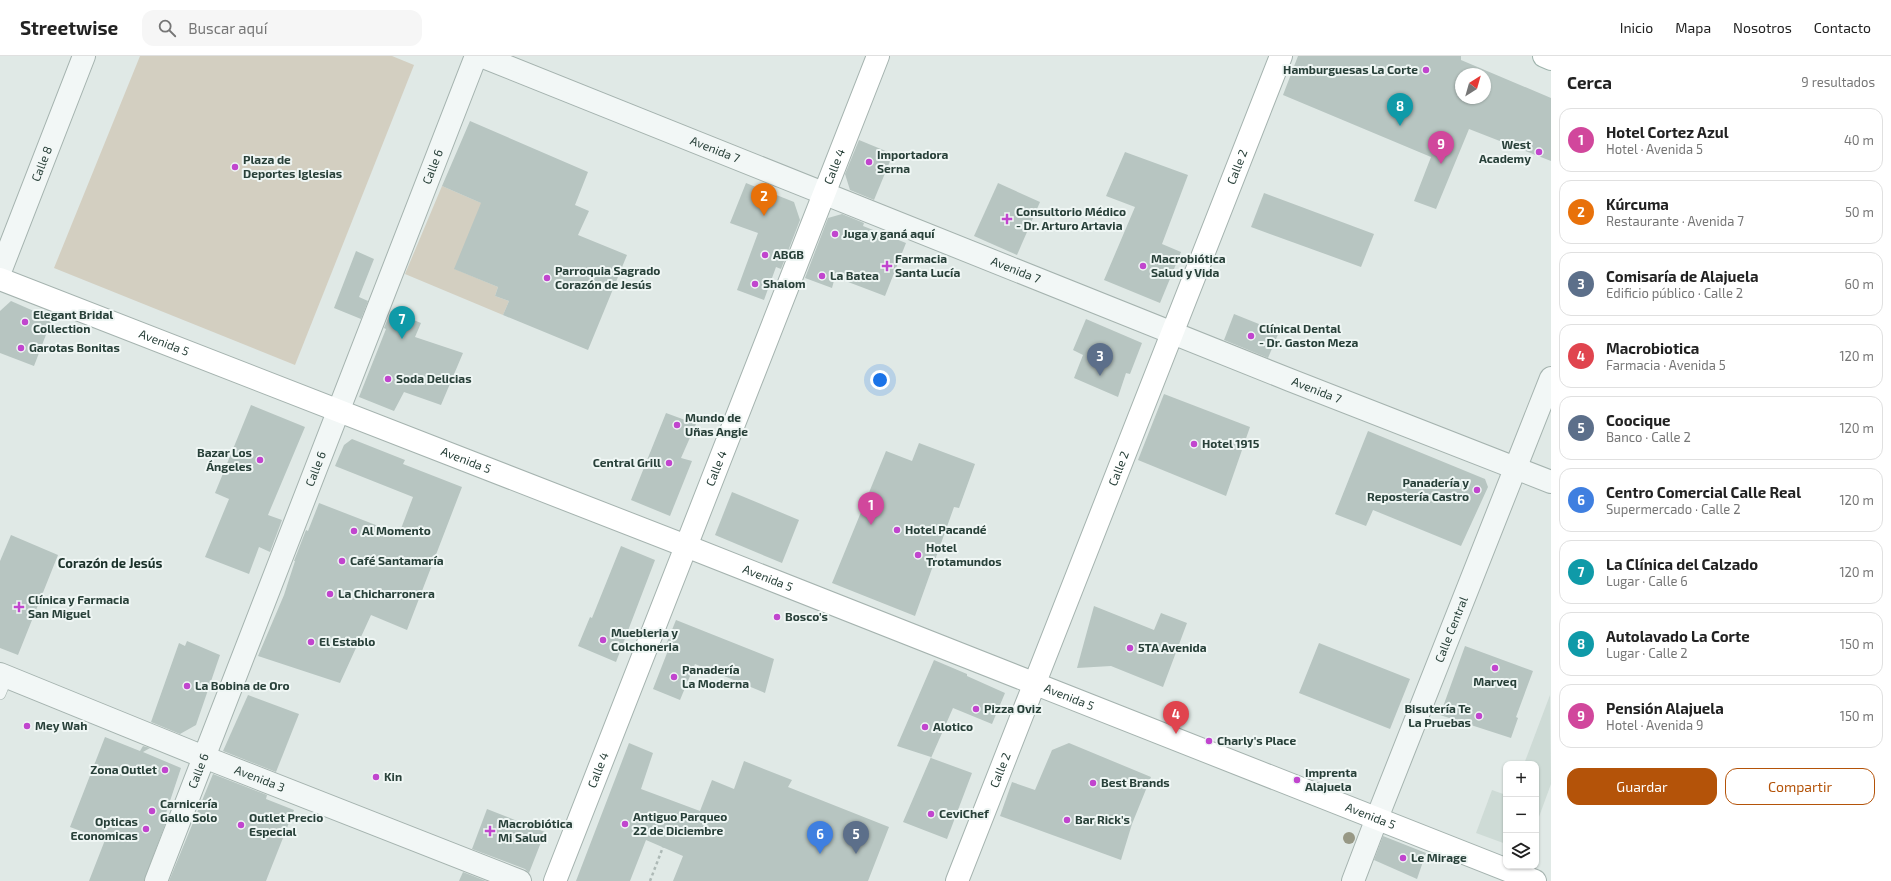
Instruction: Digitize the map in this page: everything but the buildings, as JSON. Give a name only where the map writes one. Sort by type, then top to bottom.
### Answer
[{"type":"street","name":"Calle 8","points":[[0,272],[84,56]]},
{"type":"street","name":"Calle 6","points":[[156,881],[337,411],[476,56]]},
{"type":"street","name":"Avenida 7","points":[[481,56],[824,194],[1551,482]]},
{"type":"street","name":"Calle 4","points":[[555,881],[878,56]]},
{"type":"street","name":"Calle 2","points":[[957,881],[1033,684],[1281,56]]},
{"type":"street","points":[[1544,56],[1551,59]]},
{"type":"street","name":"Avenida 5","points":[[0,280],[686,546],[1535,881]]},
{"type":"street","name":"Calle Central","points":[[1353,881],[1376,818],[1551,378]]},
{"type":"street","name":"Avenida 3","points":[[2,682],[204,757],[520,881]]},
{"type":"path","points":[[650,881],[663,847]]},
{"type":"shaded area","name":"Plaza de Deportes Iglesias","points":[[140,56],[392,56],[414,65],[295,365],[54,268]]},
{"type":"shaded area","points":[[442,186],[518,219],[455,269],[498,287],[495,296],[509,301],[503,315],[405,274]]},
{"type":"shaded area","points":[[1550,695],[1551,784],[1539,817],[1539,761],[1525,761]]},
{"type":"shaded area","points":[[1492,790],[1503,794],[1503,843],[1476,833]]},
{"type":"place","name":"Hamburguesas La Corte","points":[[1426,70]]},
{"type":"place","name":"Autolavado La Corte","points":[[1400,126]]},
{"type":"place","name":"West Academy","points":[[1539,152]]},
{"type":"place","name":"Importadora Serna","points":[[869,162]]},
{"type":"place","name":"Pensión Alajuela","points":[[1441,164]]},
{"type":"place","name":"Plaza de Deportes Iglesias","points":[[235,167]]},
{"type":"place","name":"Kúrcuma","points":[[764,216]]},
{"type":"place","name":"Consultorio Médico - Dr. Arturo Artavia","points":[[1007,219]]},
{"type":"place","name":"Juga y ganá aquí","points":[[835,234]]},
{"type":"place","name":"ABGB","points":[[765,255]]},
{"type":"place","name":"Farmacia Santa Lucía","points":[[887,266]]},
{"type":"place","name":"Macrobiótica Salud y Vida","points":[[1143,266]]},
{"type":"place","name":"La Batea","points":[[822,276]]},
{"type":"place","name":"Parroquia Sagrado Corazón de Jesús","points":[[547,278]]},
{"type":"place","name":"Shalom","points":[[755,284]]},
{"type":"place","name":"Elegant Bridal Collection","points":[[25,322]]},
{"type":"place","name":"Clínical Dental - Dr. Gaston Meza","points":[[1251,336]]},
{"type":"place","name":"La Clínica del Calzado","points":[[402,339]]},
{"type":"place","name":"Garotas Bonitas","points":[[21,348]]},
{"type":"place","name":"Comisaría de Alajuela","points":[[1100,376]]},
{"type":"place","name":"Soda Delicias","points":[[388,379]]},
{"type":"place","name":"Mundo de Uñas Angie","points":[[677,425]]},
{"type":"place","name":"Hotel 1915","points":[[1194,444]]},
{"type":"place","name":"Bazar Los Ángeles","points":[[260,460]]},
{"type":"place","name":"Central Grill","points":[[669,463]]},
{"type":"place","name":"Panadería y Repostería Castro","points":[[1477,490]]},
{"type":"place","name":"Hotel Cortez Azul","points":[[871,525]]},
{"type":"place","name":"Hotel Pacandé","points":[[897,530]]},
{"type":"place","name":"Al Momento","points":[[354,531]]},
{"type":"place","name":"Hotel Trotamundos","points":[[918,555]]},
{"type":"place","name":"Café Santamaría","points":[[342,561]]},
{"type":"place","name":"La Chicharronera","points":[[330,594]]},
{"type":"place","name":"Clínica y Farmacia San Miguel","points":[[19,607]]},
{"type":"place","name":"Bosco's","points":[[777,617]]},
{"type":"place","name":"Muebleria y Colchoneria","points":[[603,640]]},
{"type":"place","name":"El Establo","points":[[311,642]]},
{"type":"place","name":"5TA Avenida","points":[[1130,648]]},
{"type":"place","name":"Marveq","points":[[1495,668]]},
{"type":"place","name":"Panadería La Moderna","points":[[674,677]]},
{"type":"place","name":"La Bobina de Oro","points":[[187,686]]},
{"type":"place","name":"Pizza Oviz","points":[[976,709]]},
{"type":"place","name":"Bisutería Te La Pruebas","points":[[1479,716]]},
{"type":"place","name":"Mey Wah","points":[[27,726]]},
{"type":"place","name":"Alotico","points":[[925,727]]},
{"type":"place","name":"Macrobiotica","points":[[1176,734]]},
{"type":"place","name":"Charly's Place","points":[[1209,741]]},
{"type":"place","name":"Zona Outlet","points":[[165,770]]},
{"type":"place","name":"Kin","points":[[376,777]]},
{"type":"place","name":"Imprenta Alajuela","points":[[1297,780]]},
{"type":"place","name":"Best Brands","points":[[1093,783]]},
{"type":"place","name":"Carnicería Gallo Solo","points":[[152,811]]},
{"type":"place","name":"CeviChef","points":[[931,814]]},
{"type":"place","name":"Bar Rick's","points":[[1067,820]]},
{"type":"place","name":"Antiguo Parqueo 22 de Diciembre","points":[[625,824]]},
{"type":"place","name":"Outlet Precio Especial","points":[[241,825]]},
{"type":"place","name":"Opticas Economicas","points":[[146,829]]},
{"type":"place","name":"Macrobiótica Mi Salud","points":[[490,831]]},
{"type":"place","name":"Centro Comercial Calle Real","points":[[820,854]]},
{"type":"place","name":"Coocique","points":[[856,854]]},
{"type":"place","name":"Le Mirage","points":[[1403,858]]},
{"type":"district","name":"Corazón de Jesús","points":[[110,563]]}]
